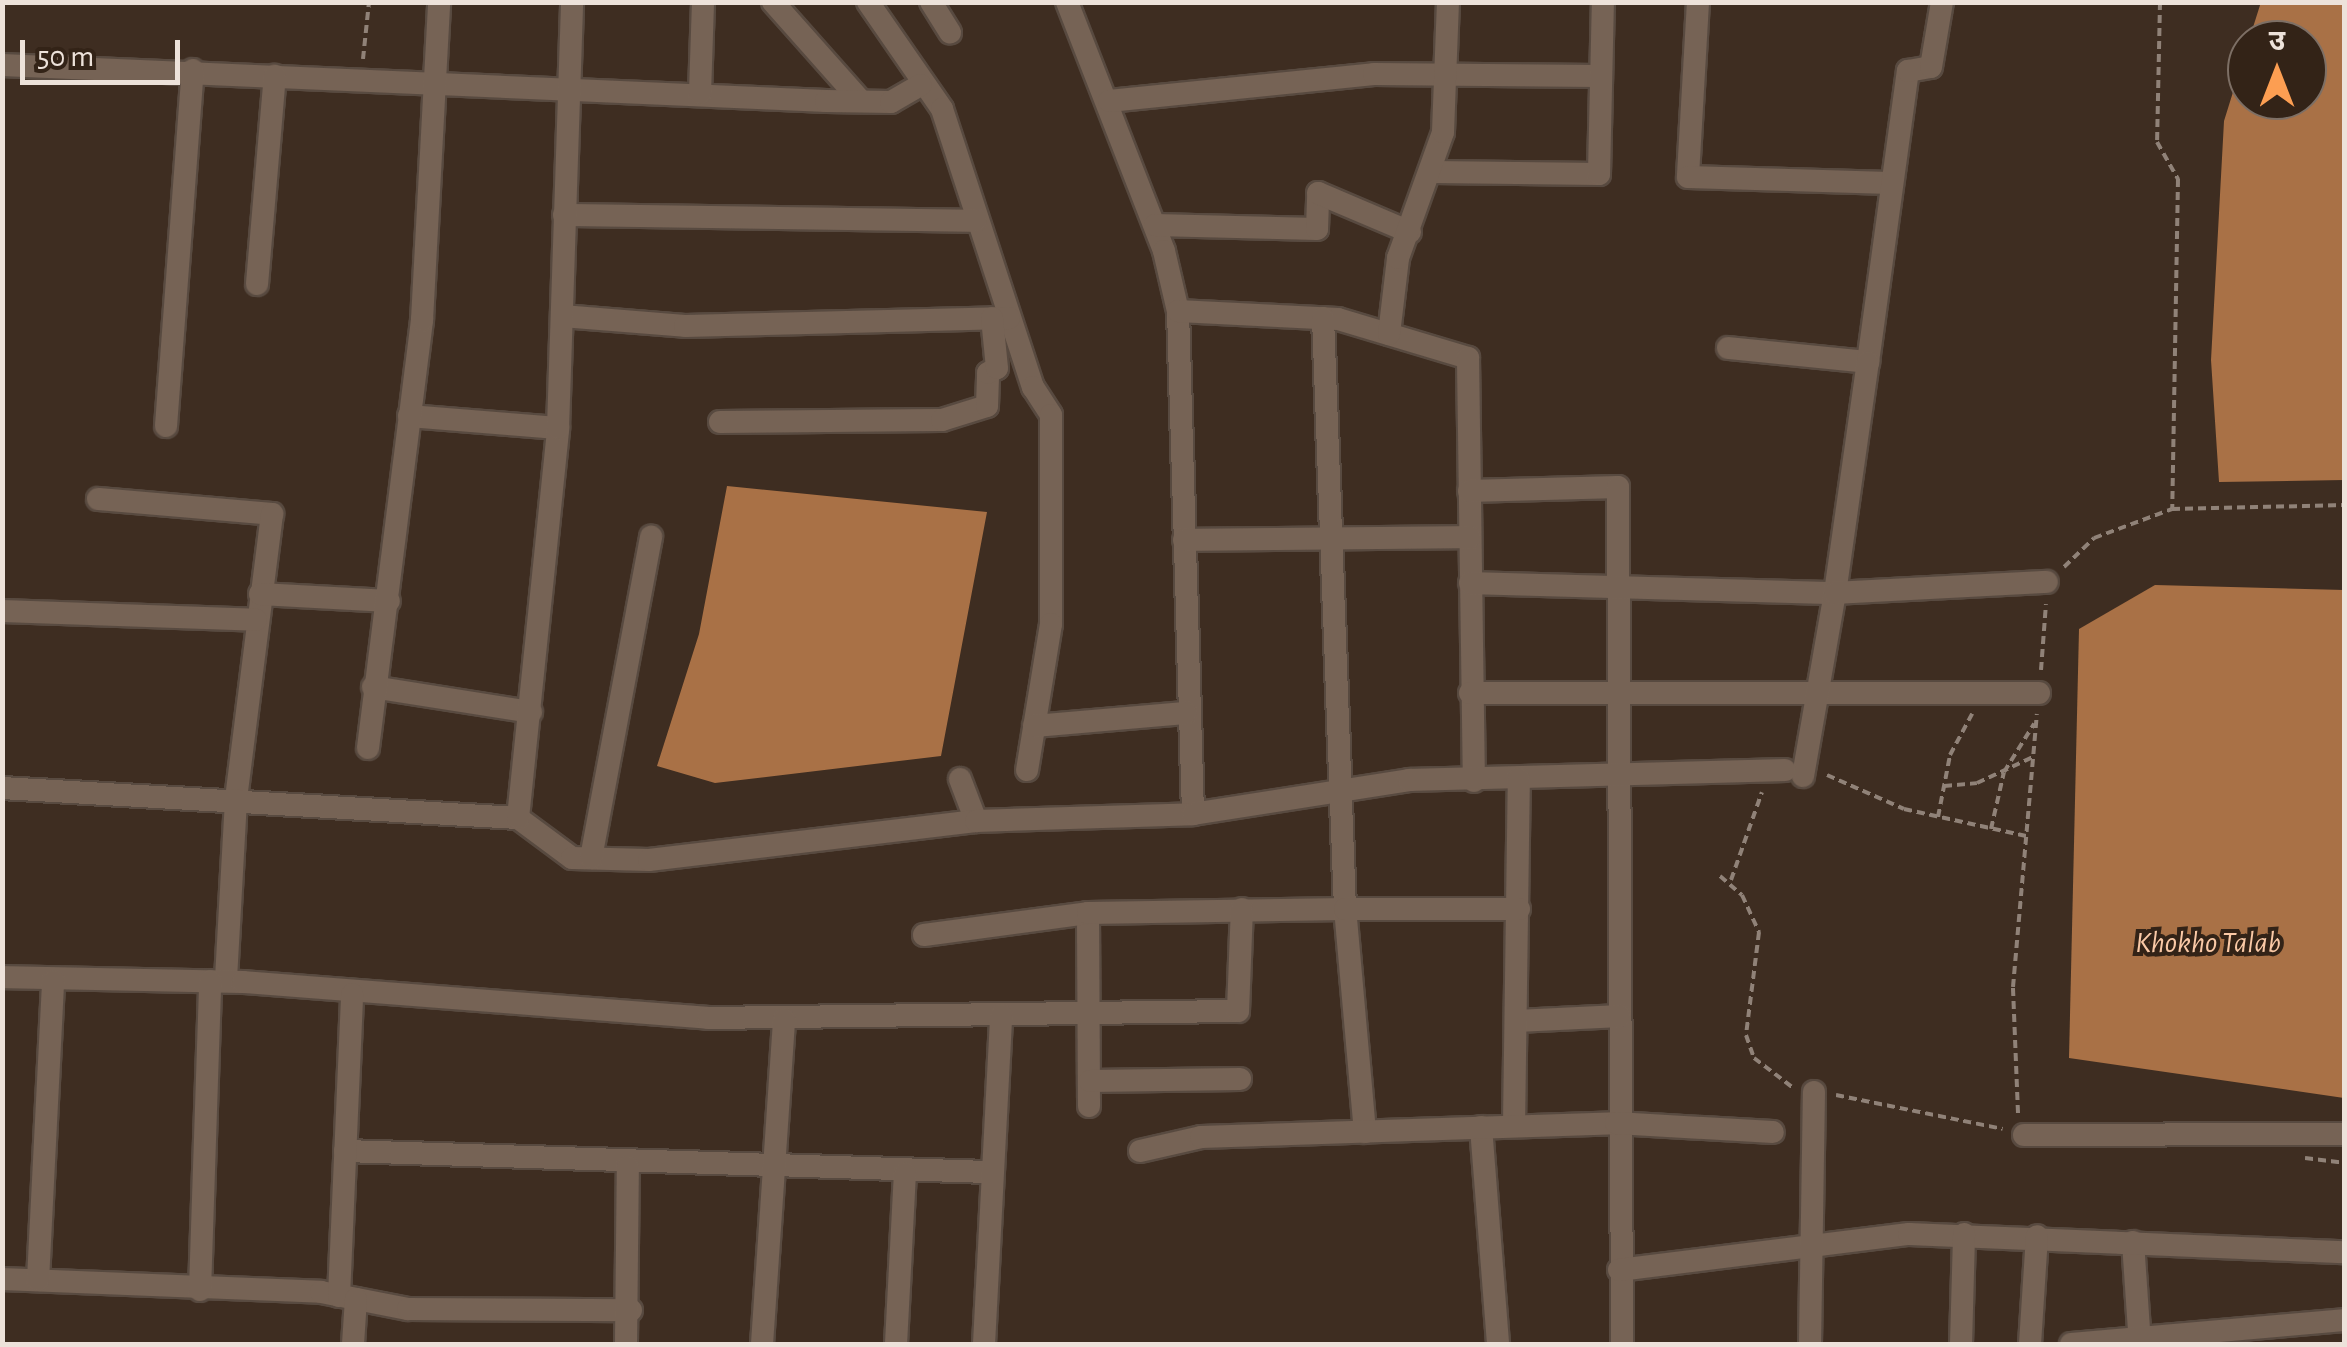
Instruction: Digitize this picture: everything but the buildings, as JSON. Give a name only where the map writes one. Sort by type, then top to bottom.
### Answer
[{"type":"street","points":[[368,748],[373,687],[390,601],[408,416],[439,2]]},
{"type":"street","points":[[518,818],[532,712],[558,428],[572,2]]},
{"type":"street","points":[[700,93],[703,2]]},
{"type":"street","points":[[773,2],[861,102]]},
{"type":"street","points":[[868,2],[921,85],[942,109],[1000,318],[1051,415],[1051,624],[1027,770]]},
{"type":"street","points":[[932,2],[950,34]]},
{"type":"street","points":[[1389,334],[1410,232],[1434,172],[1448,70],[1448,2]]},
{"type":"street","points":[[1434,172],[1599,174],[1602,2]]},
{"type":"street","points":[[1698,2],[1688,176],[1890,183]]},
{"type":"street","points":[[2,788],[518,818],[572,858],[591,858],[718,856],[976,821],[1193,814],[1474,781],[1625,772],[1794,774],[1817,690],[1834,593],[1908,71],[1932,67],[1942,2]]},
{"type":"street","points":[[1072,3],[1155,225],[1178,311],[1186,713],[1193,814]]},
{"type":"street","points":[[2,65],[194,70],[861,102],[891,102],[921,85]]},
{"type":"street","points":[[166,426],[194,70]]},
{"type":"street","points":[[1109,102],[1448,70],[1598,76]]},
{"type":"street","points":[[257,284],[275,76]]},
{"type":"street","points":[[1155,225],[1317,229],[1318,194],[1410,232]]},
{"type":"street","points":[[564,215],[976,221]]},
{"type":"street","points":[[1178,311],[1323,318],[1468,358],[1474,781]]},
{"type":"street","points":[[562,316],[685,326],[1000,318]]},
{"type":"street","points":[[720,422],[942,420],[987,406],[988,373],[997,368],[1000,318]]},
{"type":"street","points":[[1323,318],[1345,909],[1365,1132]]},
{"type":"street","points":[[1728,348],[1868,362]]},
{"type":"street","points":[[408,416],[558,428]]},
{"type":"street","points":[[1469,491],[1618,487],[1625,772],[1616,1122],[1622,1344]]},
{"type":"street","points":[[98,500],[272,514],[256,620],[218,981],[200,1290]]},
{"type":"street","points":[[1184,540],[1470,537]]},
{"type":"street","points":[[591,858],[652,538]]},
{"type":"street","points":[[1470,583],[1834,593],[2047,582]]},
{"type":"street","points":[[260,594],[390,601]]},
{"type":"street","points":[[2,610],[256,620]]},
{"type":"street","points":[[373,687],[532,712]]},
{"type":"street","points":[[1470,693],[2039,692]]},
{"type":"street","points":[[1034,726],[1186,713]]},
{"type":"street","points":[[960,778],[976,821]]},
{"type":"street","points":[[1514,1126],[1518,778]]},
{"type":"street","points":[[2,978],[218,981],[352,994],[784,1020],[1238,1011],[1242,909]]},
{"type":"street","points":[[924,936],[1088,912],[1519,909]]},
{"type":"street","points":[[1088,912],[1093,1012],[1089,1106]]},
{"type":"street","points":[[38,1280],[53,980]]},
{"type":"street","points":[[352,994],[346,1151],[348,1297],[353,1344]]},
{"type":"street","points":[[984,1344],[988,1172],[999,1150],[1001,1015]]},
{"type":"street","points":[[1517,1021],[1620,1016]]},
{"type":"street","points":[[762,1344],[768,1170],[784,1020]]},
{"type":"street","points":[[1090,1081],[1240,1079]]},
{"type":"street","points":[[1810,1344],[1814,1092]]},
{"type":"street","points":[[1140,1151],[1201,1138],[1616,1122],[1774,1132]]},
{"type":"street","points":[[1481,1127],[1498,1344]]},
{"type":"street","points":[[2024,1134],[2344,1134]]},
{"type":"street","points":[[346,1151],[628,1167],[988,1172]]},
{"type":"street","points":[[626,1344],[631,1310],[628,1167]]},
{"type":"street","points":[[896,1344],[905,1173]]},
{"type":"street","points":[[1620,1270],[1723,1251],[1812,1250],[1964,1234],[2344,1252]]},
{"type":"street","points":[[1961,1344],[1964,1234]]},
{"type":"street","points":[[2030,1344],[2037,1236]]},
{"type":"street","points":[[2133,1242],[2138,1339]]},
{"type":"street","points":[[2,1279],[348,1297],[408,1309],[631,1310]]},
{"type":"street","points":[[2071,1344],[2226,1338],[2344,1320]]},
{"type":"path","points":[[350,80],[368,51],[369,2]]},
{"type":"path","points":[[2160,2],[2158,142],[2178,179],[2172,509]]},
{"type":"path","points":[[1720,876],[1731,880],[1758,932],[1760,963],[1745,1005],[1754,1058],[1783,1085],[2024,1134],[2010,1060],[2047,582],[2094,538],[2172,509],[2344,505]]},
{"type":"path","points":[[1938,817],[1944,786],[1977,692]]},
{"type":"path","points":[[1991,829],[2004,772],[2037,719]]},
{"type":"path","points":[[1944,786],[2004,772],[2033,757]]},
{"type":"path","points":[[1731,880],[1763,791],[1794,774],[1866,784],[1938,817],[2026,836]]},
{"type":"path","points":[[2290,1156],[2344,1163]]},
{"type":"water","points":[[2261,2],[2344,3],[2344,480],[2219,482],[2211,360],[2224,121],[2227,111],[2227,120],[2327,120],[2327,20],[2255,20]]},
{"type":"water","points":[[727,486],[987,512],[941,756],[715,783],[657,766],[699,634]]},
{"type":"water","name":"Khokho Talab","points":[[2155,585],[2344,590],[2344,1098],[2069,1058],[2079,629]]}]
